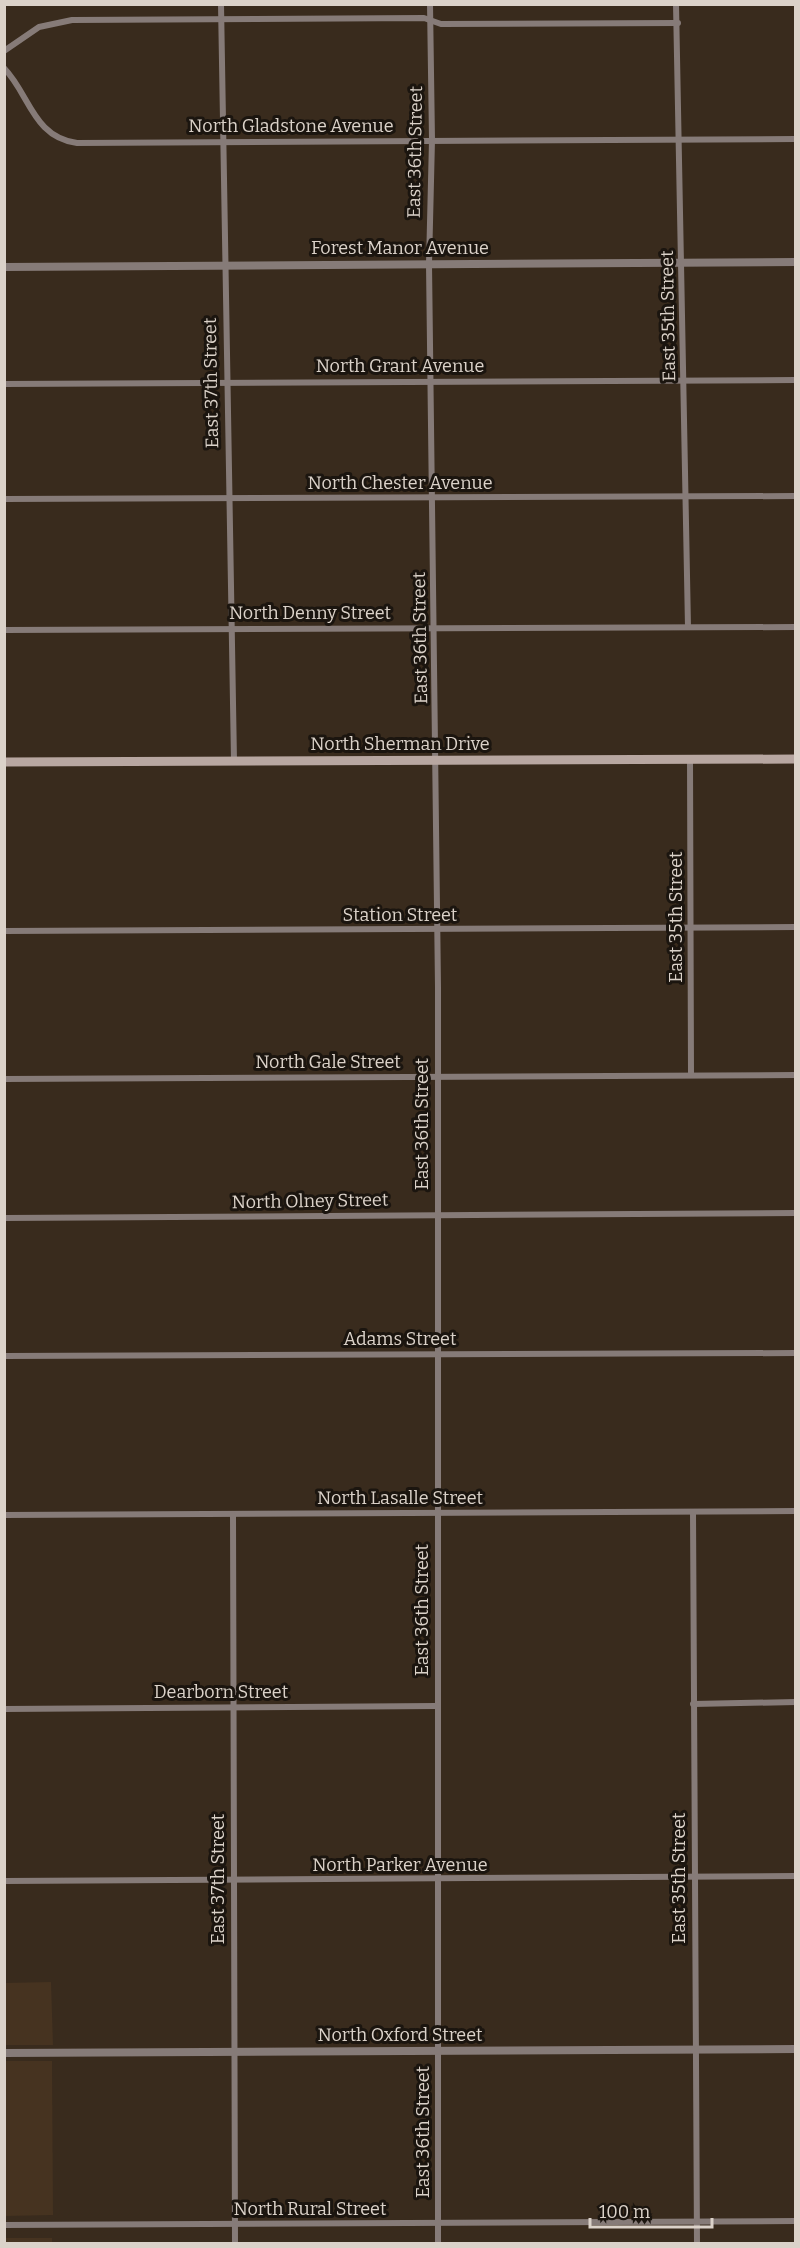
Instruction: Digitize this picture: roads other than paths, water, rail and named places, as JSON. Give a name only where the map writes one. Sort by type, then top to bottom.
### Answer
[{"type":"main road","name":"North Sherman Drive","points":[[4,762],[795,759]]},
{"type":"street","name":"East 37th Street","points":[[221,4],[234,761]]},
{"type":"street","name":"East 36th Street","points":[[430,4],[432,140],[429,264],[430,381],[437,761],[438,2244]]},
{"type":"street","name":"East 35th Street","points":[[676,4],[681,139],[688,627]]},
{"type":"street","points":[[4,51],[32,31],[60,21],[424,18],[441,24],[678,23]]},
{"type":"street","name":"North Gladstone Avenue","points":[[4,68],[21,89],[40,125],[62,140],[80,143],[795,139]]},
{"type":"street","name":"Forest Manor Avenue","points":[[4,267],[795,262]]},
{"type":"street","name":"North Grant Avenue","points":[[4,384],[795,380]]},
{"type":"street","name":"North Chester Avenue","points":[[4,500],[795,496]]},
{"type":"street","name":"North Denny Street","points":[[4,630],[795,627]]},
{"type":"street","name":"East 35th Street","points":[[690,759],[691,1075]]},
{"type":"street","name":"Station Street","points":[[4,931],[795,927]]},
{"type":"street","name":"North Gale Street","points":[[4,1079],[795,1075]]},
{"type":"street","name":"North Olney Street","points":[[4,1218],[795,1213]]},
{"type":"street","name":"Adams Street","points":[[4,1356],[795,1353]]},
{"type":"street","name":"North Lasalle Street","points":[[4,1515],[795,1511]]},
{"type":"street","name":"East 35th Street","points":[[693,1512],[697,2244]]},
{"type":"street","name":"East 37th Street","points":[[233,1515],[235,2244]]},
{"type":"street","points":[[693,1704],[795,1702]]},
{"type":"street","name":"Dearborn Street","points":[[4,1709],[437,1706]]},
{"type":"street","name":"North Parker Avenue","points":[[4,1881],[795,1876]]},
{"type":"street","name":"North Oxford Street","points":[[4,2054],[795,2049]]},
{"type":"street","name":"North Rural Street","points":[[4,2225],[795,2221]]}]
